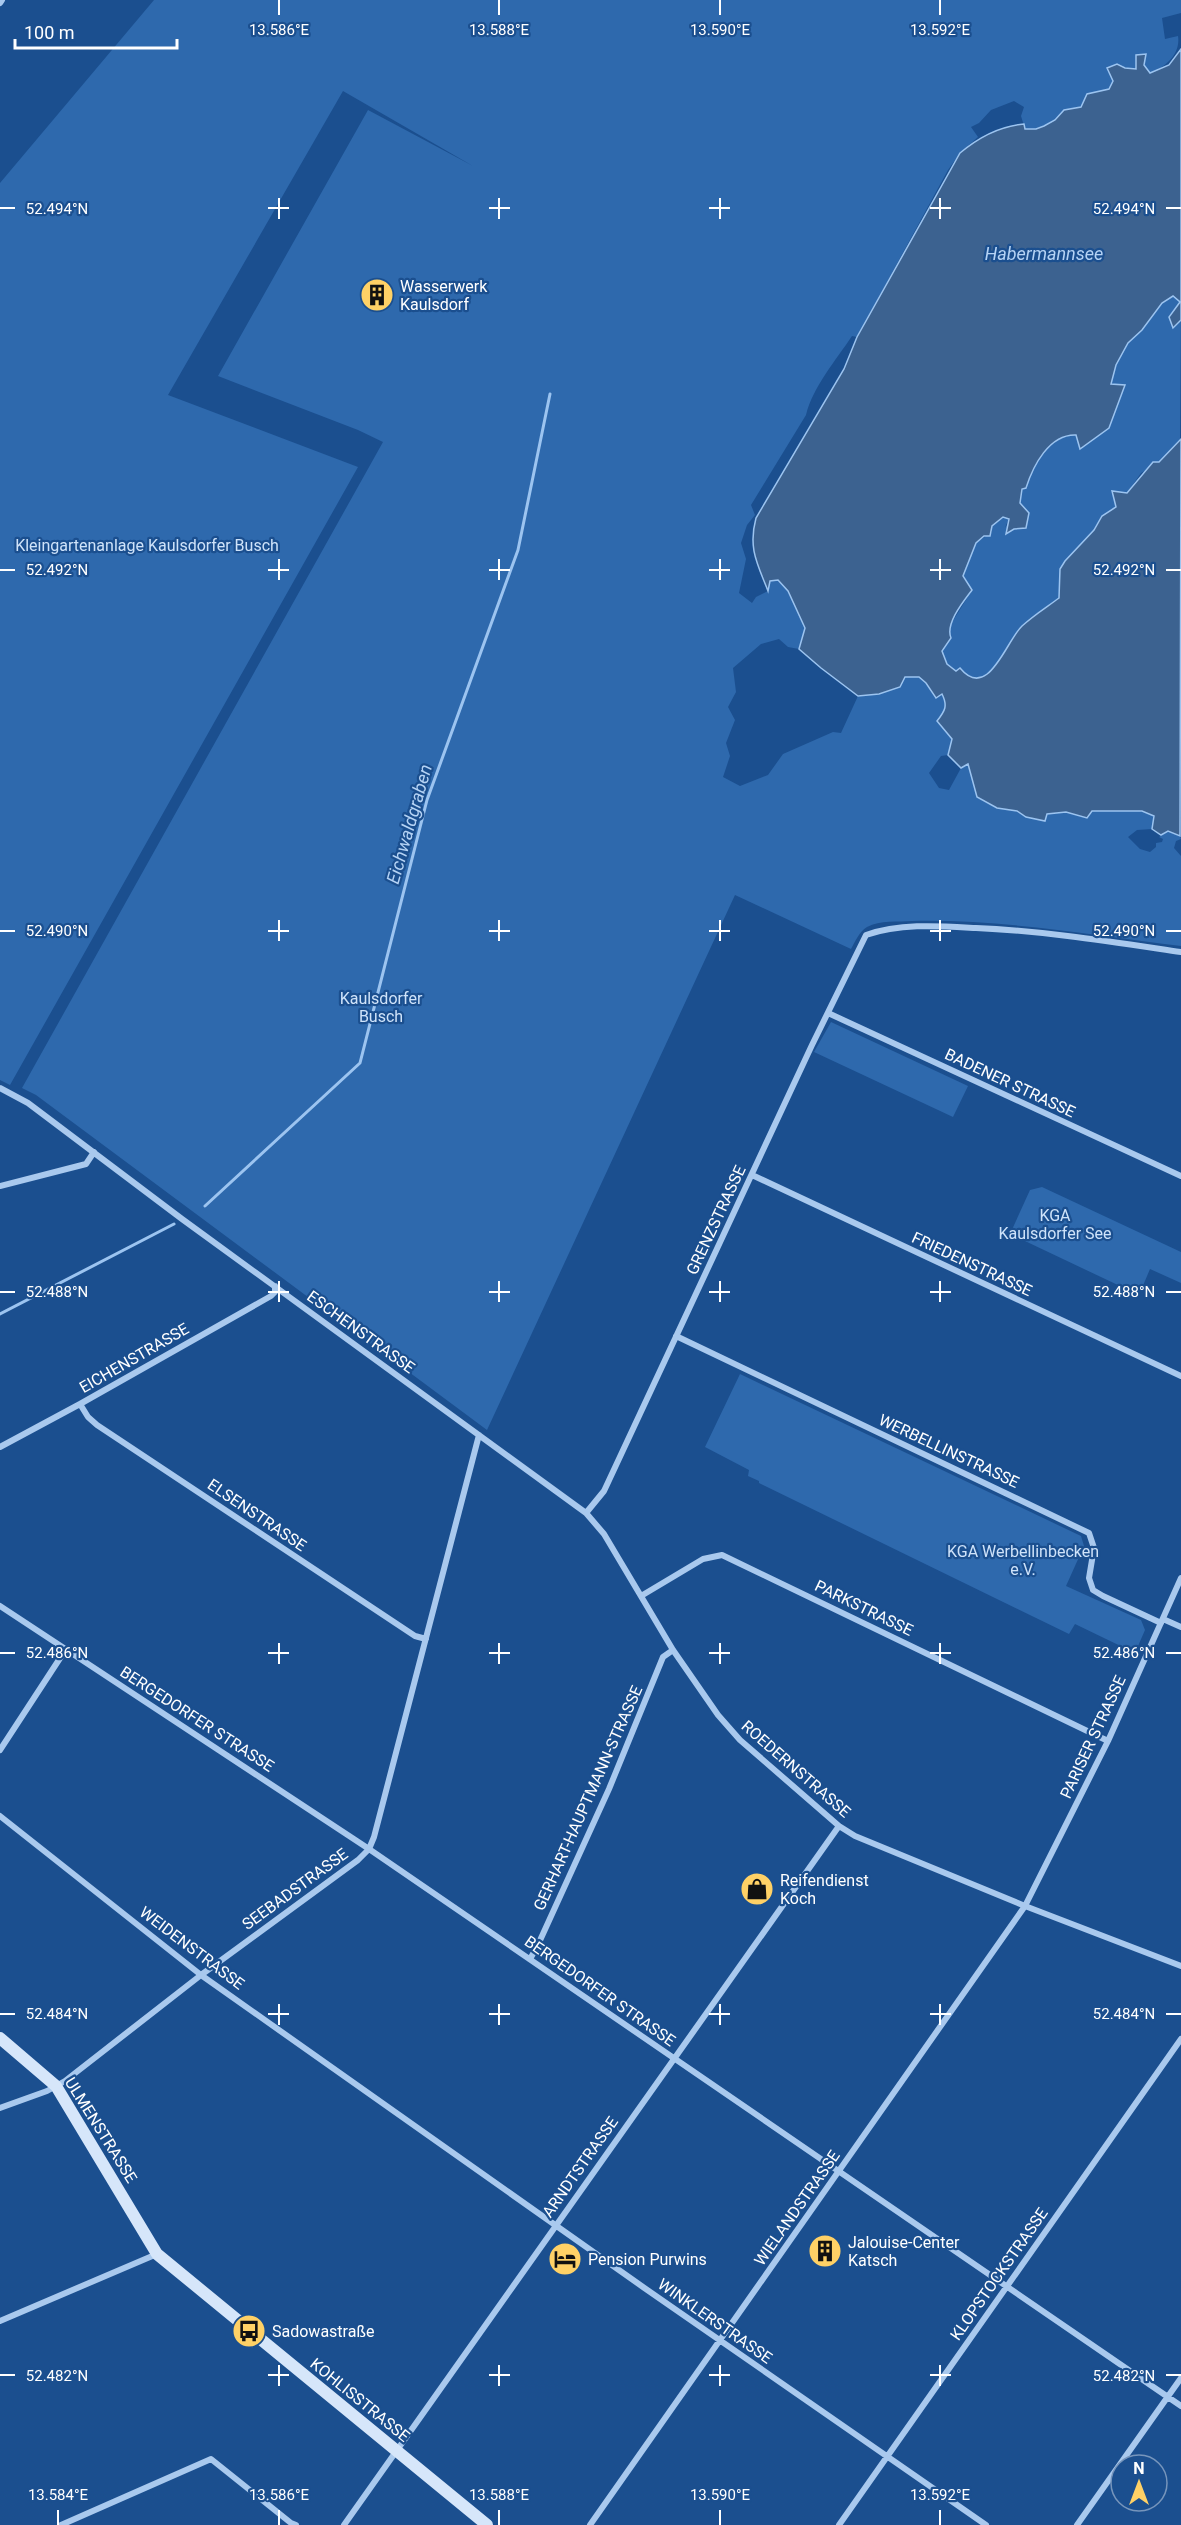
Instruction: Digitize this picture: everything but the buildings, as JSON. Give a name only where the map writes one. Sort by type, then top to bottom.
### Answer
[{"type":"street","name":"GRENZSTRASSE","points":[[586,1513],[604,1491],[866,935],[903,927],[952,926],[1039,933],[1181,952]]},
{"type":"street","name":"BADENER STRASSE","points":[[828,1013],[1181,1176]]},
{"type":"street","name":"ESCHENSTRASSE","points":[[0,1088],[28,1103],[586,1513],[597,1524],[610,1545]]},
{"type":"street","points":[[0,1186],[86,1164],[94,1152]]},
{"type":"street","name":"FRIEDENSTRASSE","points":[[752,1175],[1181,1376]]},
{"type":"street","name":"EICHENSTRASSE","points":[[0,1447],[271,1296],[275,1292],[275,1286]]},
{"type":"street","name":"WERBELLINSTRASSE","points":[[676,1336],[1089,1533],[1094,1548],[1089,1578],[1093,1590],[1162,1621],[1181,1627]]},
{"type":"street","name":"ELSENSTRASSE","points":[[80,1404],[88,1417],[97,1425],[415,1636],[426,1639]]},
{"type":"street","name":"SEEBADSTRASSE","points":[[0,2108],[56,2086],[201,1975],[358,1860],[369,1849],[479,1435]]},
{"type":"street","name":"ROEDERNSTRASSE","points":[[610,1545],[673,1650],[718,1715],[740,1740],[839,1826],[855,1836],[1025,1906],[1181,1966]]},
{"type":"street","name":"PARKSTRASSE","points":[[641,1596],[703,1560],[722,1555],[1108,1741]]},
{"type":"street","name":"PARISER STRASSE","points":[[1025,1906],[1108,1741],[1181,1578]]},
{"type":"street","name":"BERGEDORFER STRASSE","points":[[0,1606],[369,1849],[1181,2406]]},
{"type":"street","points":[[0,1750],[66,1649]]},
{"type":"street","name":"GERHART-HAUPTMANN-STRASSE","points":[[530,1959],[602,1805],[663,1657],[673,1650]]},
{"type":"street","name":"WEIDENSTRASSE","points":[[0,1816],[201,1975],[372,2094]]},
{"type":"street","name":"ARNDTSTRASSE","points":[[344,2525],[839,1826]]},
{"type":"street","name":"WIELANDSTRASSE","points":[[590,2525],[1025,1906]]},
{"type":"street","name":"ULMENSTRASSE","points":[[0,2038],[56,2086],[157,2254]]},
{"type":"street","name":"KLOPSTOCKSTRASSE","points":[[839,2525],[1181,2039]]},
{"type":"street","name":"WINKLERSTRASSE","points":[[372,2094],[986,2525]]},
{"type":"street","points":[[0,2321],[157,2254]]},
{"type":"street","name":"KOHLISSTRASSE","points":[[157,2254],[487,2525]]},
{"type":"street","points":[[1077,2525],[1181,2378]]},
{"type":"street","points":[[61,2525],[211,2459],[296,2525]]},
{"type":"green space","name":"Kaulsdorfer Busch","points":[[154,0],[1181,0],[1181,13],[1162,18],[1165,39],[1178,36],[1178,43],[1174,55],[1161,68],[1150,73],[1144,65],[1146,55],[1138,62],[1137,69],[1125,68],[1117,64],[1108,68],[1113,81],[1109,89],[1088,94],[1081,107],[1064,110],[1056,120],[1036,129],[1025,129],[1021,116],[1024,107],[1014,101],[991,110],[979,123],[971,127],[978,137],[960,153],[948,170],[857,337],[852,336],[819,384],[806,415],[751,505],[755,515],[747,525],[741,543],[746,559],[739,593],[752,603],[756,597],[768,591],[769,581],[778,580],[788,591],[805,628],[799,649],[788,647],[779,639],[761,644],[733,668],[736,692],[728,707],[735,720],[726,743],[730,756],[723,777],[740,786],[768,775],[783,754],[833,732],[841,733],[858,696],[879,694],[900,687],[904,677],[919,677],[926,683],[935,698],[942,694],[945,708],[937,721],[952,739],[948,755],[941,756],[929,773],[939,788],[949,790],[961,768],[968,763],[977,797],[993,805],[1045,821],[1046,814],[1066,812],[1087,818],[1092,811],[1142,811],[1154,816],[1152,829],[1137,830],[1128,837],[1140,849],[1150,852],[1156,847],[1156,843],[1162,842],[1163,839],[1159,837],[1168,831],[1180,836],[1181,839],[1176,841],[1174,848],[1181,856],[1181,946],[1013,925],[912,921],[883,922],[867,927],[859,934],[851,949],[735,895],[487,1430],[36,1095],[22,1088],[383,442],[358,430],[218,376],[368,110],[473,166],[343,91],[168,395],[358,467],[10,1085],[0,1080],[0,183]]},
{"type":"green space","points":[[1173,296],[1180,302],[1169,317],[1174,327],[1181,320],[1180,441],[1159,463],[1141,473],[1127,493],[1120,494],[1116,507],[1102,516],[1094,530],[1076,549],[1060,576],[1059,598],[1023,624],[994,667],[987,674],[978,678],[969,676],[960,668],[956,671],[947,664],[942,651],[951,624],[972,590],[963,577],[976,543],[992,532],[992,526],[1003,517],[1009,518],[1005,528],[1020,503],[1022,489],[1026,488],[1038,461],[1050,446],[1066,436],[1076,435],[1080,449],[1125,385],[1111,384],[1116,365],[1128,343],[1142,330],[1162,303]]},
{"type":"green space","points":[[831,1022],[968,1086],[953,1117],[814,1052]]},
{"type":"green space","name":"KGA Kaulsdorfer See","points":[[1042,1187],[1181,1252],[1181,1283],[1150,1269],[1139,1295],[1010,1234],[1030,1190]]},
{"type":"green space","name":"KGA Werbellinbecken e.V.","points":[[740,1374],[1081,1536],[1084,1546],[1066,1586],[1141,1620],[1145,1630],[1135,1653],[1075,1624],[1069,1634],[759,1483],[748,1476],[749,1470],[705,1447]]},
{"type":"water","name":"Habermannsee","points":[[1181,49],[1181,320],[1173,328],[1169,317],[1180,302],[1173,296],[1162,303],[1142,330],[1128,343],[1116,365],[1111,384],[1125,385],[1109,428],[1080,449],[1076,435],[1066,436],[1050,446],[1038,461],[1026,488],[1022,489],[1020,503],[1029,513],[1026,528],[1014,529],[1006,534],[1009,519],[1003,517],[992,526],[990,536],[984,536],[976,543],[963,576],[972,590],[950,626],[951,638],[942,651],[947,664],[956,671],[960,668],[970,677],[979,678],[988,674],[1022,626],[1059,598],[1060,569],[1094,530],[1102,516],[1116,507],[1112,491],[1127,493],[1153,462],[1159,462],[1181,439],[1180,836],[1168,831],[1161,835],[1152,829],[1154,816],[1142,811],[1092,811],[1087,818],[1066,812],[1047,814],[1045,821],[1026,817],[1017,811],[997,808],[977,797],[968,764],[961,768],[948,755],[952,739],[937,721],[945,708],[942,694],[936,698],[919,677],[905,677],[900,687],[879,694],[858,696],[821,668],[799,649],[805,628],[788,591],[778,580],[770,581],[768,591],[755,555],[753,538],[756,518],[844,369],[857,337],[960,153],[982,137],[998,130],[1024,124],[1025,129],[1036,129],[1055,120],[1064,110],[1081,107],[1087,94],[1109,89],[1113,81],[1107,68],[1117,64],[1125,68],[1136,69],[1136,55],[1146,54],[1144,65],[1150,73],[1169,65]]},
{"type":"waterway","name":"Eichwaldgraben","points":[[205,1206],[360,1063],[427,800],[518,550],[550,394]]},
{"type":"waterway","name":"Eichwaldgraben","points":[[0,1314],[174,1224]]},
{"type":"place","name":"Wasserwerk Kaulsdorf","points":[[377,295]]},
{"type":"place","name":"Reifendienst Koch","points":[[757,1889]]},
{"type":"place","name":"Jalouise-Center Katsch","points":[[825,2251]]},
{"type":"place","name":"Pension Purwins","points":[[565,2259]]},
{"type":"place","name":"Sadowastraße","points":[[249,2331]]},
{"type":"park label","name":"Kleingartenanlage Kaulsdorfer Busch","points":[[147,545]]}]
